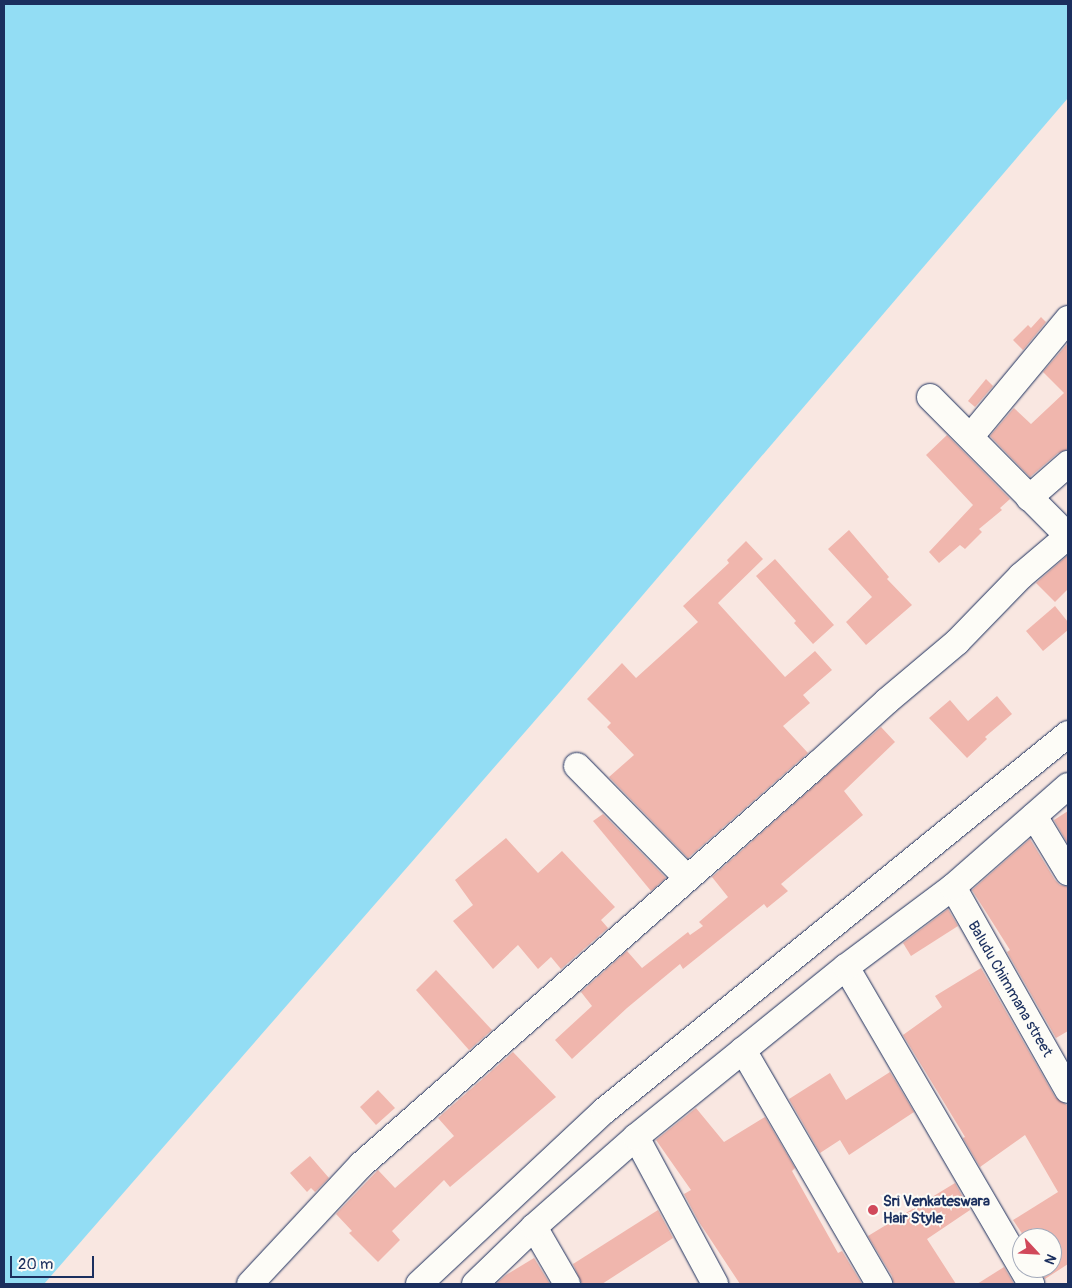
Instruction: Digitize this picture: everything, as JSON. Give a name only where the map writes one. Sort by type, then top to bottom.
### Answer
[{"type":"street","points":[[971,436],[1068,320]]},
{"type":"street","points":[[250,1284],[361,1165],[818,764],[887,701],[957,642],[1021,576],[1068,536],[1029,498],[971,436],[930,397]]},
{"type":"street","points":[[1029,498],[1068,464]]},
{"type":"street","points":[[418,1284],[604,1111],[1068,734]]},
{"type":"street","points":[[577,766],[687,878]]},
{"type":"street","points":[[475,1284],[534,1227],[636,1137],[846,967],[953,887],[1068,786]]},
{"type":"street","points":[[1034,816],[1068,872]]},
{"type":"street","name":"Baludu Chimmana street","points":[[953,887],[1068,1090]]},
{"type":"street","points":[[846,967],[1031,1284]]},
{"type":"street","points":[[743,1050],[879,1284]]},
{"type":"street","points":[[636,1137],[714,1284]]},
{"type":"street","points":[[534,1227],[567,1284]]},
{"type":"water","points":[[4,4],[1068,4],[1068,98],[559,693],[44,1284],[4,1284]]},
{"type":"building","points":[[1041,317],[1046,322],[1023,350],[1013,340],[1028,325],[1031,328]]},
{"type":"building","points":[[1068,343],[1068,449],[1058,453],[1030,477],[990,436],[1014,408],[1031,424],[1064,393],[1043,372]]},
{"type":"building","points":[[986,379],[993,386],[975,407],[968,401]]},
{"type":"building","points":[[947,435],[1010,499],[1000,508],[1002,510],[979,529],[982,532],[965,549],[960,545],[939,563],[929,552],[973,505],[926,455]]},
{"type":"building","points":[[849,530],[889,577],[887,579],[912,605],[866,645],[846,622],[872,597],[828,549]]},
{"type":"building","points":[[746,541],[763,559],[718,603],[785,677],[815,651],[832,670],[803,695],[810,703],[783,726],[808,753],[688,858],[609,777],[634,755],[607,727],[611,723],[587,699],[622,663],[636,678],[698,622],[683,606],[729,563],[727,560]]},
{"type":"building","points":[[1068,555],[1068,589],[1055,602],[1036,583]]},
{"type":"building","points":[[775,559],[834,625],[813,644],[794,623],[796,621],[756,576]]},
{"type":"building","points":[[1055,606],[1068,622],[1068,630],[1043,651],[1026,631]]},
{"type":"building","points":[[997,696],[1012,714],[985,737],[987,739],[967,758],[929,718],[950,700],[968,721]]},
{"type":"building","points":[[881,727],[895,742],[844,791],[863,815],[781,884],[788,891],[767,908],[764,904],[683,969],[680,964],[627,1008],[572,1059],[555,1040],[592,1006],[581,992],[627,951],[642,968],[688,932],[690,935],[703,926],[699,922],[728,897],[712,877]]},
{"type":"building","points":[[1068,811],[1068,844],[1054,820]]},
{"type":"building","points":[[603,814],[666,878],[651,891],[593,821]]},
{"type":"building","points":[[506,838],[538,873],[562,851],[615,907],[601,920],[608,928],[561,969],[551,957],[538,969],[518,945],[493,969],[453,921],[473,905],[455,880]]},
{"type":"building","points":[[1030,839],[1055,880],[1060,885],[1068,887],[1068,1031],[1056,1038],[1007,952],[1010,950],[972,890]]},
{"type":"building","points":[[948,909],[958,926],[911,956],[903,943]]},
{"type":"building","points":[[981,968],[1055,1097],[1068,1106],[1068,1264],[1062,1268],[1062,1228],[1018,1228],[1013,1220],[1058,1192],[1025,1135],[980,1167],[963,1138],[965,1137],[903,1035],[942,1007],[935,996]]},
{"type":"building","points":[[436,970],[492,1030],[469,1050],[416,990]]},
{"type":"building","points":[[513,1052],[556,1097],[450,1187],[444,1180],[392,1231],[400,1240],[378,1262],[349,1233],[352,1231],[336,1214],[378,1170],[395,1188],[454,1136],[438,1118]]},
{"type":"building","points":[[890,1072],[914,1112],[849,1155],[840,1140],[820,1153],[789,1099],[830,1073],[846,1100]]},
{"type":"building","points":[[378,1090],[395,1108],[376,1125],[360,1107]]},
{"type":"building","points":[[696,1108],[724,1142],[765,1117],[795,1168],[792,1171],[838,1253],[842,1251],[862,1284],[740,1284],[699,1222],[684,1194],[691,1190],[656,1140]]},
{"type":"building","points":[[310,1156],[329,1178],[315,1192],[311,1188],[307,1192],[290,1173]]},
{"type":"building","points":[[955,1183],[970,1210],[927,1239],[956,1284],[894,1284],[892,1276],[868,1236]]},
{"type":"building","points":[[658,1210],[673,1238],[602,1284],[582,1284],[573,1264]]},
{"type":"building","points":[[534,1258],[550,1284],[496,1284],[506,1275]]},
{"type":"building","points":[[1004,1267],[1014,1284],[977,1284]]},
{"type":"place","name":"Sri Venkateswara Hair Style","points":[[873,1210]]}]
